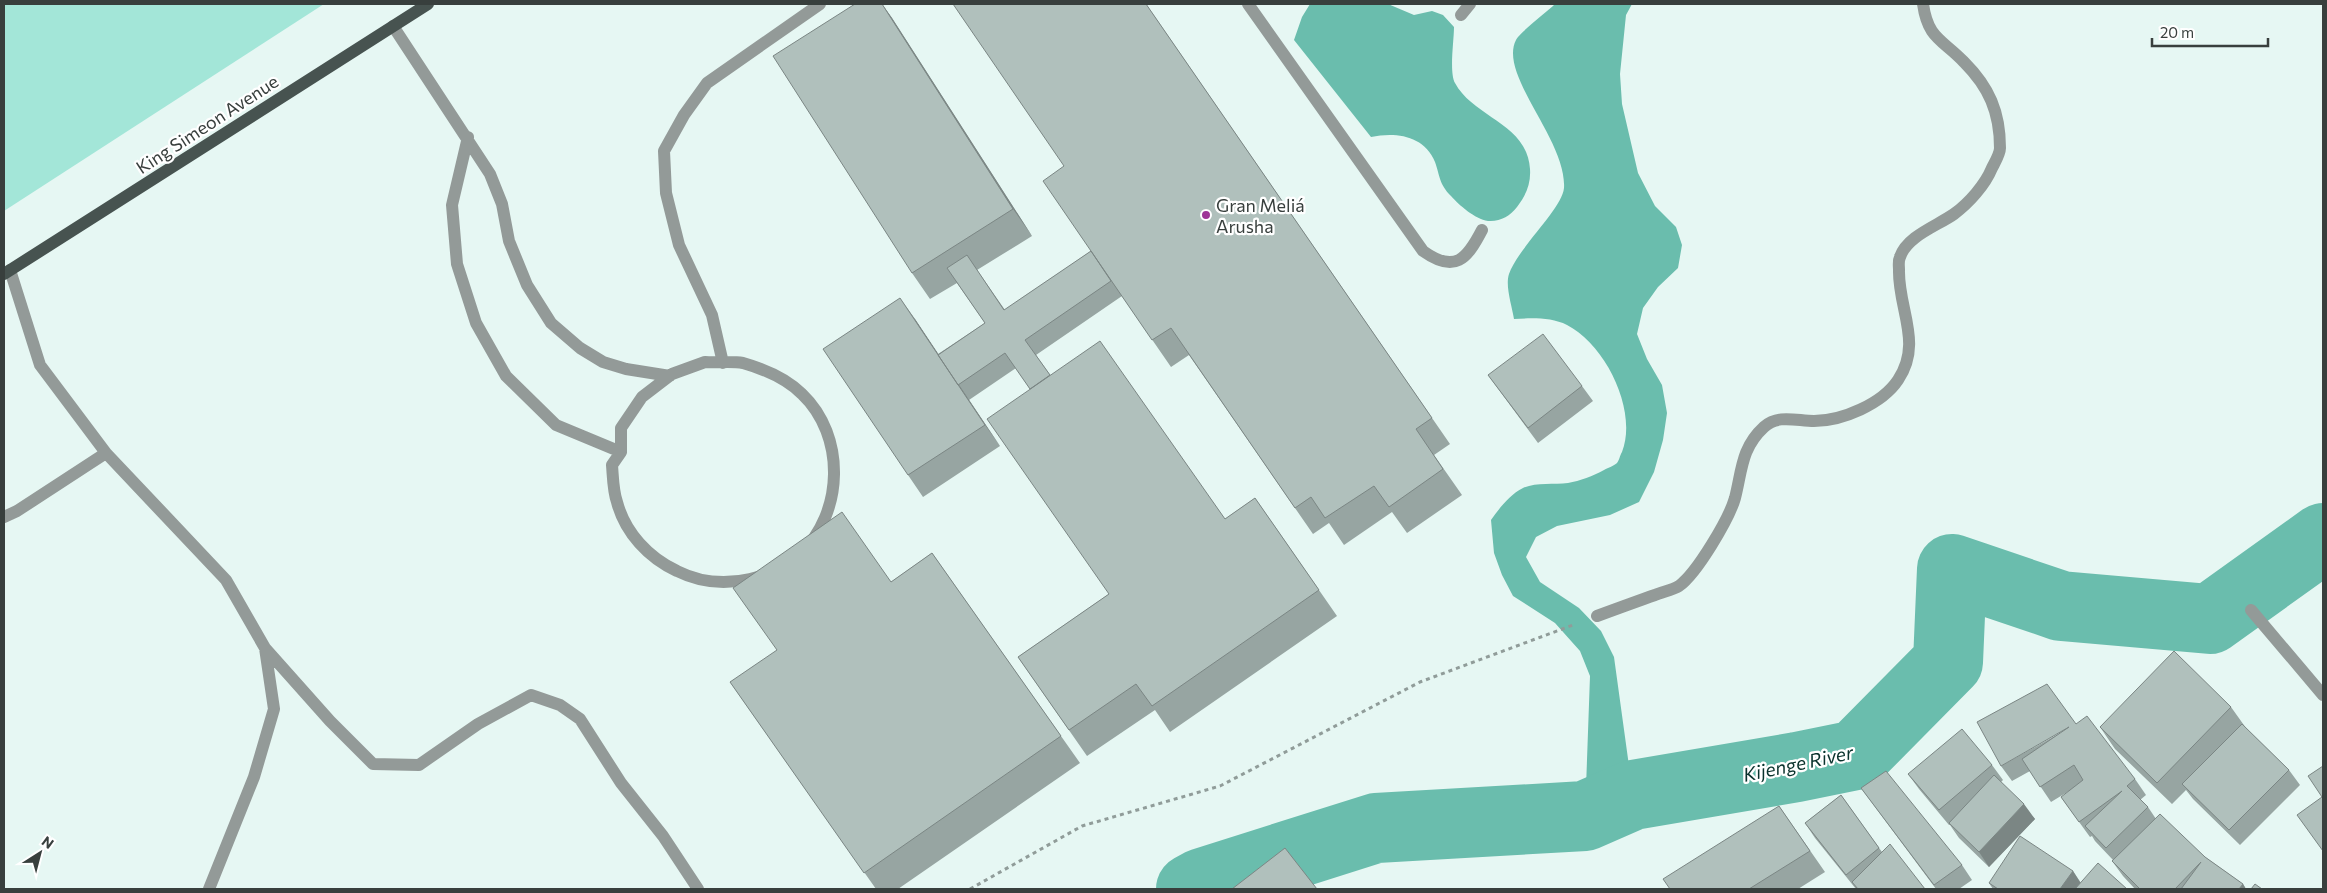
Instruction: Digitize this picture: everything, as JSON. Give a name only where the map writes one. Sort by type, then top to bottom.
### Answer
[{"type":"main road","name":"King Simeon Avenue","points":[[7,272],[428,4]]},
{"type":"street","points":[[723,363],[712,315],[679,245],[666,193],[664,151],[684,115],[707,83],[820,4]]},
{"type":"street","points":[[1248,4],[1423,251],[1433,258],[1447,263],[1457,262],[1466,257],[1482,230]]},
{"type":"street","points":[[1461,16],[1470,4]]},
{"type":"street","points":[[1597,616],[1679,586],[1698,567],[1726,522],[1735,498],[1741,464],[1752,439],[1766,424],[1786,418],[1815,421],[1849,416],[1875,401],[1898,380],[1910,350],[1907,317],[1898,289],[1900,257],[1912,240],[1955,213],[1986,182],[2000,151],[1998,121],[1988,90],[1964,61],[1938,40],[1925,21],[1923,4]]},
{"type":"street","points":[[392,26],[468,138],[493,181],[502,204],[509,241],[527,285],[551,323],[580,348],[603,362],[626,369],[670,376]]},
{"type":"street","points":[[468,138],[452,205],[457,264],[476,323],[506,376],[556,425],[621,452]]},
{"type":"street","points":[[7,272],[40,365],[106,453],[226,580],[265,648],[330,721],[373,764],[419,766],[478,724],[531,696],[560,705],[580,719],[620,783],[663,836],[698,889]]},
{"type":"street","points":[[705,362],[740,363],[774,374],[803,394],[824,424],[834,458],[834,493],[821,526],[800,555],[768,575],[731,583],[694,580],[660,563],[633,536],[616,502],[612,465],[621,452],[621,428],[642,397],[670,376],[705,362]]},
{"type":"street","points":[[4,517],[17,512],[106,453]]},
{"type":"street","points":[[2251,610],[2323,696]]},
{"type":"street","points":[[209,889],[254,777],[274,709],[265,648]]},
{"type":"path","points":[[970,889],[1082,826],[1220,786],[1420,682],[1557,631]]},
{"type":"shaded area","points":[[4,4],[324,4],[4,211]]},
{"type":"shaded area","points":[[1310,4],[1388,4],[1414,15],[1432,11],[1443,15],[1454,27],[1452,64],[1455,83],[1474,105],[1510,131],[1520,141],[1527,154],[1530,169],[1529,184],[1523,198],[1508,216],[1497,220],[1483,220],[1473,215],[1454,200],[1444,188],[1430,153],[1416,141],[1390,135],[1371,137],[1294,40],[1302,17]]},
{"type":"shaded area","points":[[1555,4],[1632,4],[1626,15],[1620,74],[1622,104],[1638,173],[1655,206],[1676,227],[1682,245],[1678,268],[1658,287],[1643,308],[1637,334],[1647,359],[1662,385],[1667,413],[1663,440],[1654,472],[1639,502],[1610,515],[1557,526],[1536,537],[1526,557],[1540,582],[1579,608],[1601,631],[1614,657],[1633,795],[1585,816],[1590,676],[1580,651],[1555,623],[1513,596],[1502,575],[1494,553],[1491,520],[1509,498],[1523,488],[1534,485],[1563,484],[1577,481],[1614,465],[1618,462],[1626,436],[1626,418],[1622,399],[1606,363],[1594,348],[1581,335],[1561,322],[1527,318],[1514,319],[1509,296],[1508,279],[1514,264],[1556,207],[1564,188],[1562,169],[1555,150],[1524,90],[1516,71],[1513,54],[1518,36]]},
{"type":"building","points":[[855,4],[882,4],[1013,209],[912,273],[773,56]]},
{"type":"building","points":[[953,4],[1146,4],[1432,418],[1416,429],[1443,469],[1389,507],[1374,486],[1325,518],[1311,497],[1295,508],[1171,328],[1152,340],[1043,181],[1064,166]]},
{"type":"building","points":[[1091,251],[1111,281],[1025,340],[1050,375],[1030,389],[1005,353],[958,385],[938,355],[985,323],[947,268],[967,255],[1004,310]]},
{"type":"building","points":[[900,298],[985,425],[908,475],[823,349]]},
{"type":"building","points":[[1543,334],[1582,386],[1528,428],[1488,375]]},
{"type":"building","points":[[1100,341],[1225,519],[1255,498],[1319,590],[1152,706],[1136,684],[1069,730],[1018,657],[1109,594],[987,419]]},
{"type":"building","points":[[842,512],[891,582],[932,553],[1061,736],[864,873],[730,682],[777,650],[733,588]]},
{"type":"building","points":[[2174,651],[2231,707],[2157,783],[2100,727]]},
{"type":"building","points":[[2047,684],[2076,724],[2087,716],[2135,779],[2127,786],[2148,807],[2106,848],[2085,826],[2122,791],[2079,822],[2061,797],[2083,780],[2074,765],[2040,787],[2022,759],[2069,727],[2001,766],[1977,722]]},
{"type":"building","points":[[2242,724],[2289,770],[2229,830],[2182,784]]},
{"type":"building","points":[[1962,729],[1992,765],[1939,810],[1908,774]]},
{"type":"building","points":[[2323,766],[2323,851],[2297,815],[2322,797],[2308,776]]},
{"type":"building","points":[[1886,771],[1962,865],[1934,885],[1861,788]]},
{"type":"building","points":[[1994,775],[2024,804],[1979,852],[1949,823]]},
{"type":"building","points":[[1841,795],[1879,848],[1846,875],[1805,823]]},
{"type":"building","points":[[1779,806],[1810,851],[1749,889],[1670,889],[1663,879]]},
{"type":"building","points":[[2160,814],[2205,857],[2243,884],[2239,889],[2181,889],[2201,862],[2175,889],[2140,889],[2112,861]]},
{"type":"building","points":[[2020,836],[2073,871],[2060,889],[1998,889],[1989,883]]},
{"type":"building","points":[[1890,844],[1925,889],[1858,889],[1852,882]]},
{"type":"building","points":[[1285,848],[1317,889],[1232,889]]},
{"type":"building","points":[[2098,863],[2127,889],[2075,889]]},
{"type":"building","points":[[2255,884],[2262,889],[2251,889]]},
{"type":"waterway","name":"Kijenge River","points":[[1191,889],[1202,883],[1376,828],[1585,816],[1633,795],[1856,755],[1948,662],[1952,569],[2061,606],[2210,619],[2323,538]]},
{"type":"place","name":"Gran Meliá Arusha","points":[[1206,215]]}]
